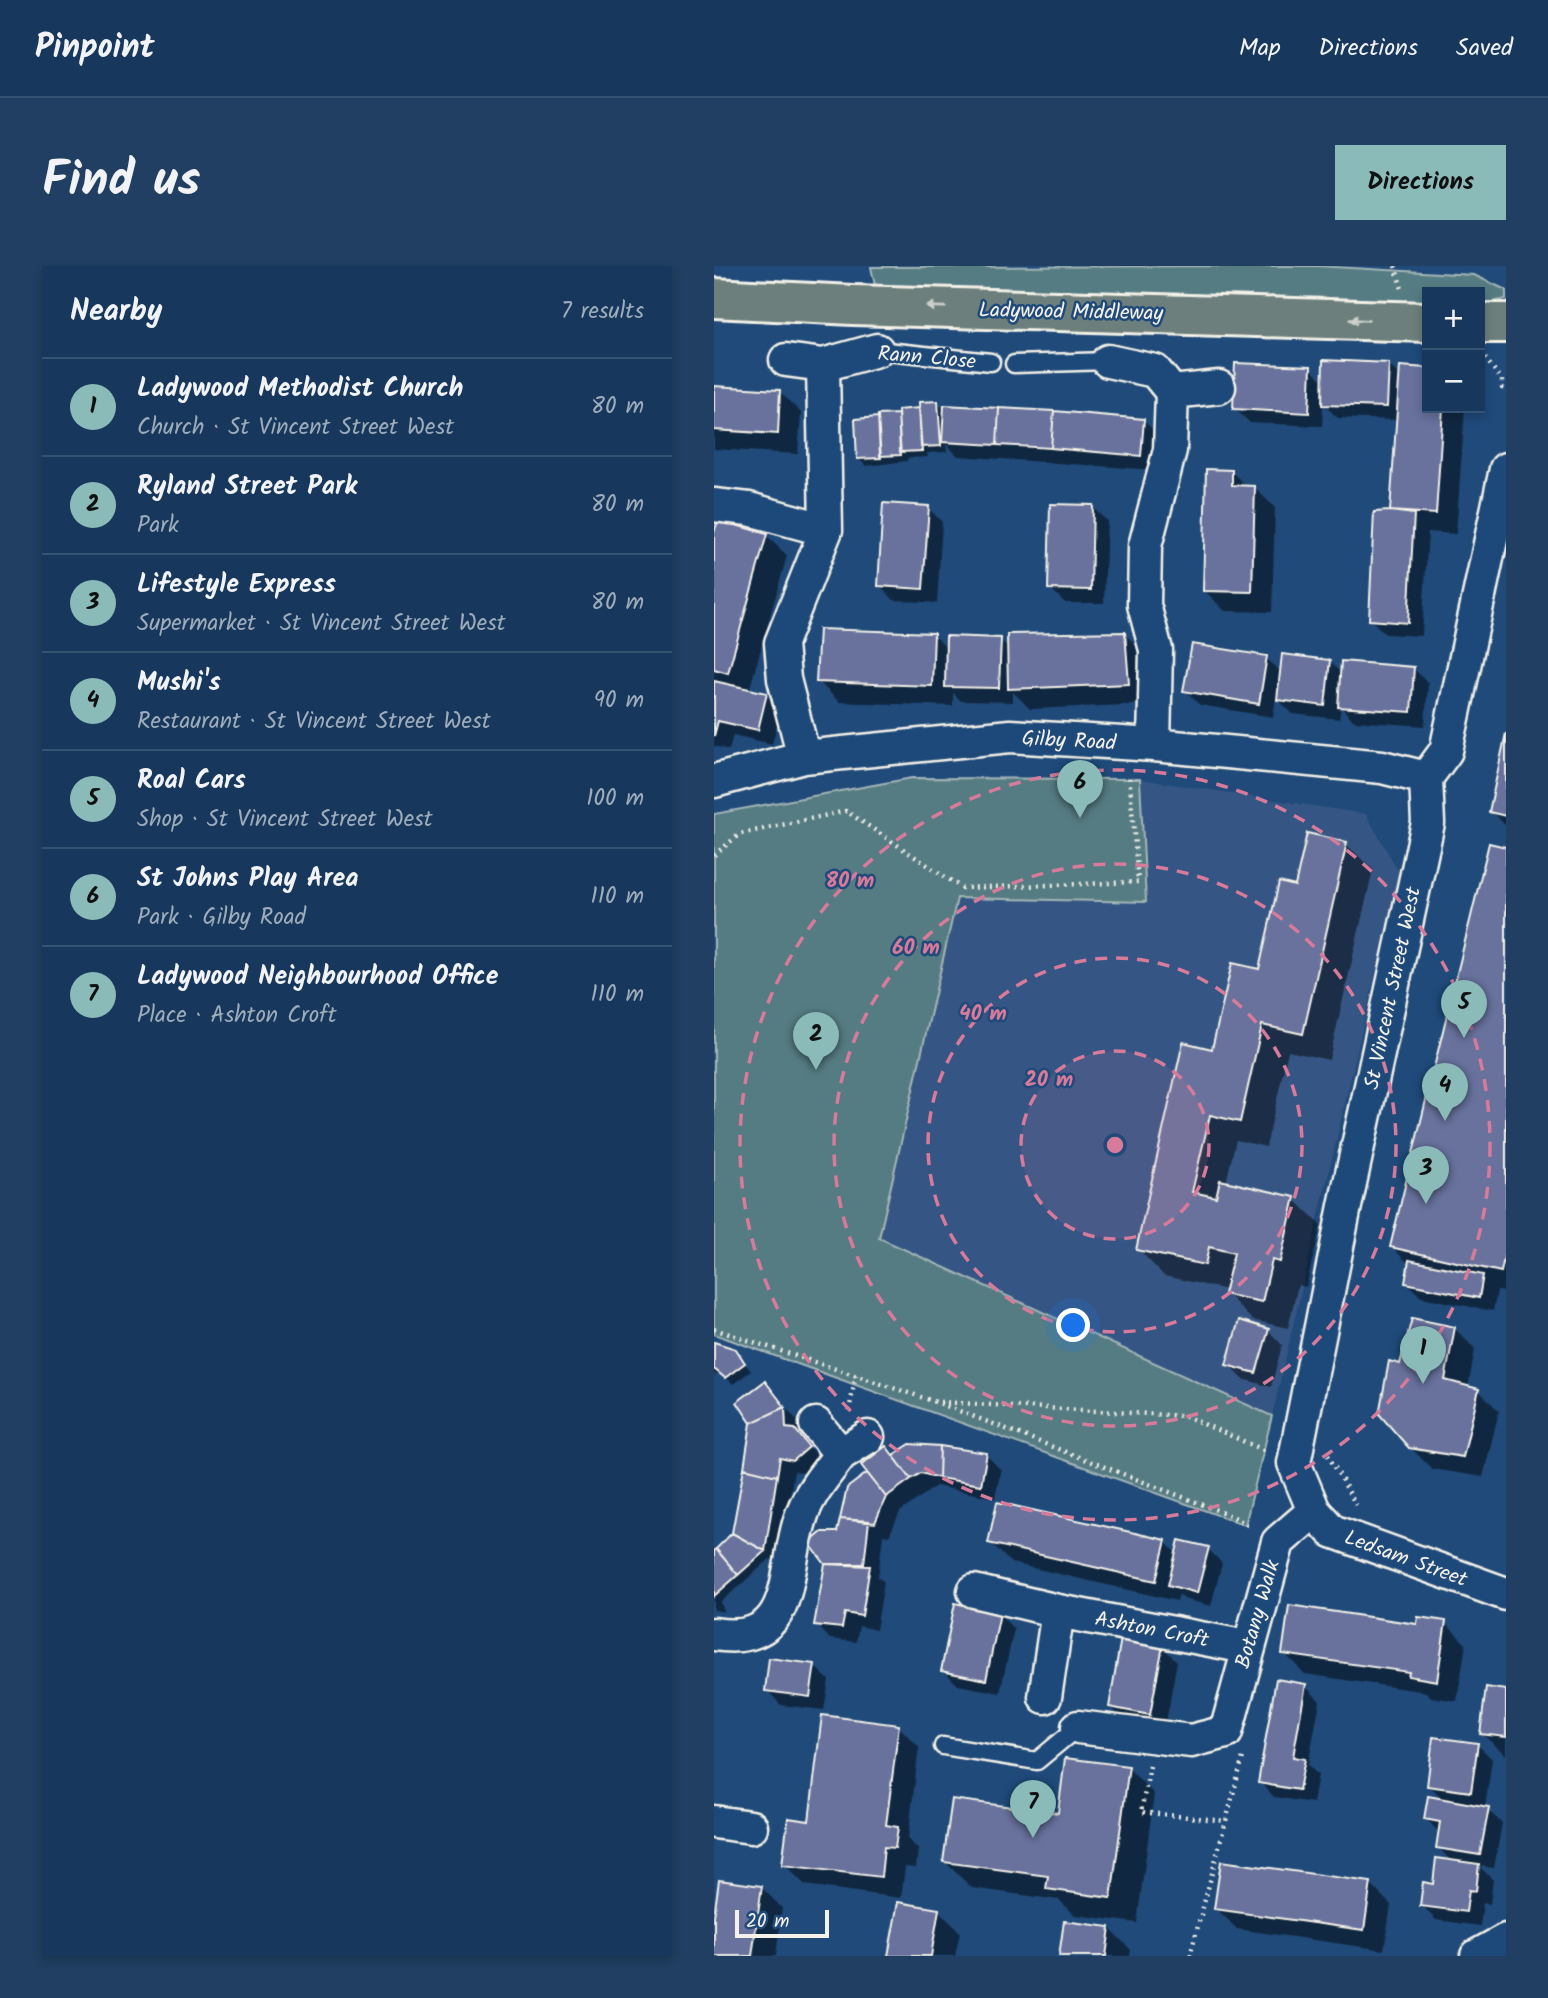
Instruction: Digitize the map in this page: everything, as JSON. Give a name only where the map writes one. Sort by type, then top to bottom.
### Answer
[{"type":"highway","name":"Ladywood Middleway","points":[[714,298],[853,305],[1422,322]]},
{"type":"highway","points":[[1485,323],[1506,323]]},
{"type":"street","name":"Rann Close","points":[[786,360],[823,365],[877,350]]},
{"type":"street","points":[[1108,361],[1155,371],[1172,392],[1170,450],[1145,546],[1144,605],[1156,650],[1140,744]]},
{"type":"street","points":[[804,757],[784,679],[781,643],[826,530],[823,365]]},
{"type":"street","points":[[1172,392],[1219,387]]},
{"type":"street","points":[[1426,778],[1446,751],[1496,566],[1506,469]]},
{"type":"street","points":[[714,505],[749,509],[826,530]]},
{"type":"street","name":"Gilby Road","points":[[714,781],[804,757],[1010,736],[1140,744],[1382,768],[1426,778]]},
{"type":"street","name":"St Vincent Street West","points":[[1314,1511],[1294,1463],[1345,1206],[1427,823],[1426,778]]},
{"type":"street","points":[[816,1424],[841,1454]]},
{"type":"street","points":[[714,1634],[738,1638],[763,1630],[780,1610],[805,1507],[841,1454],[868,1437]]},
{"type":"street","name":"Botany Walk","points":[[1236,1740],[1247,1647],[1278,1542],[1314,1511]]},
{"type":"street","name":"Ledsam Street","points":[[1314,1511],[1332,1531],[1506,1594]]},
{"type":"street","name":"Ashton Croft","points":[[974,1591],[1058,1611],[1247,1647]]},
{"type":"street","points":[[1045,1697],[1058,1611]]},
{"type":"street","points":[[1078,1727],[1191,1741],[1236,1740]]},
{"type":"street","points":[[714,1822],[751,1828]]},
{"type":"street","points":[[1477,1956],[1506,1940]]},
{"type":"lane","name":"Rann Close","points":[[877,350],[991,362]]},
{"type":"lane","points":[[1014,364],[1108,361]]},
{"type":"lane","points":[[943,1746],[1037,1760],[1078,1727]]},
{"type":"path","points":[[1485,358],[1502,380],[1502,388],[1506,388]]},
{"type":"path","points":[[714,855],[740,834],[846,811],[962,888],[1138,882],[1140,744]]},
{"type":"path","points":[[714,1329],[936,1402],[1232,1516],[1278,1542]]},
{"type":"path","points":[[936,1402],[1185,1416],[1266,1451]]},
{"type":"path","points":[[1156,1738],[1141,1812],[1226,1821]]},
{"type":"path","points":[[1190,1956],[1226,1821],[1236,1740]]},
{"type":"shaded area","points":[[1140,779],[1366,814],[1399,872],[1272,1416],[879,1238],[957,898],[1146,902]]},
{"type":"green space","points":[[1317,266],[1474,275],[1506,290],[1506,299],[1485,304],[1485,287],[1422,287],[1422,311],[876,290],[871,267]]},
{"type":"green space","points":[[912,778],[1140,779],[1146,902],[957,898],[879,1238],[1272,1416],[1245,1525],[714,1334],[714,814]]},
{"type":"building","points":[[1323,360],[1389,363],[1387,407],[1322,405]]},
{"type":"building","points":[[1235,363],[1311,366],[1309,413],[1233,409]]},
{"type":"building","points":[[1400,366],[1422,368],[1422,413],[1443,413],[1436,514],[1390,511]]},
{"type":"building","points":[[714,386],[780,390],[778,434],[714,430]]},
{"type":"building","points":[[938,401],[941,446],[921,447],[919,402]]},
{"type":"building","points":[[944,405],[999,408],[997,445],[942,442]]},
{"type":"building","points":[[919,408],[922,451],[900,452],[898,410]]},
{"type":"building","points":[[999,408],[1054,411],[1051,448],[997,445]]},
{"type":"building","points":[[1054,411],[1144,419],[1141,456],[1051,448]]},
{"type":"building","points":[[898,414],[901,455],[880,456],[878,415]]},
{"type":"building","points":[[878,417],[881,458],[857,459],[855,419]]},
{"type":"building","points":[[1206,469],[1232,470],[1232,485],[1255,486],[1252,592],[1203,591]]},
{"type":"building","points":[[883,503],[929,506],[923,589],[878,586]]},
{"type":"building","points":[[1050,504],[1093,505],[1091,590],[1048,589]]},
{"type":"building","points":[[1374,512],[1414,514],[1408,623],[1369,620]]},
{"type":"building","points":[[718,520],[767,534],[728,673],[714,669],[714,533]]},
{"type":"building","points":[[819,629],[934,633],[932,686],[816,682]]},
{"type":"building","points":[[1125,632],[1129,684],[1008,689],[1007,634]]},
{"type":"building","points":[[946,636],[1001,638],[999,688],[945,687]]},
{"type":"building","points":[[1192,644],[1267,656],[1259,704],[1183,691]]},
{"type":"building","points":[[1282,654],[1330,660],[1325,706],[1277,700]]},
{"type":"building","points":[[1341,661],[1414,667],[1411,712],[1338,707]]},
{"type":"building","points":[[714,681],[767,693],[758,730],[718,721],[714,736]]},
{"type":"building","points":[[1506,733],[1506,816],[1489,812]]},
{"type":"building","points":[[1307,833],[1347,842],[1303,1034],[1262,1025],[1240,1122],[1210,1115],[1192,1192],[1216,1197],[1220,1180],[1295,1197],[1280,1262],[1272,1260],[1262,1302],[1224,1294],[1234,1253],[1209,1247],[1205,1265],[1136,1250],[1183,1042],[1212,1049],[1232,963],[1259,969],[1279,882],[1295,886]]},
{"type":"building","points":[[1489,843],[1506,847],[1506,1249],[1501,1272],[1390,1247]]},
{"type":"building","points":[[1409,1260],[1483,1275],[1479,1298],[1405,1283]]},
{"type":"building","points":[[1412,1318],[1455,1327],[1445,1380],[1479,1389],[1463,1457],[1409,1448],[1379,1414],[1389,1361],[1400,1364]]},
{"type":"building","points":[[1239,1320],[1269,1329],[1256,1373],[1226,1365]]},
{"type":"building","points":[[714,1342],[736,1349],[745,1363],[725,1378],[714,1369]]},
{"type":"building","points":[[765,1381],[785,1407],[751,1423],[737,1402]]},
{"type":"building","points":[[785,1407],[786,1428],[795,1429],[809,1447],[793,1461],[780,1458],[777,1476],[744,1468],[751,1423]]},
{"type":"building","points":[[910,1444],[940,1446],[939,1478],[921,1473],[911,1479],[893,1455]]},
{"type":"building","points":[[886,1446],[911,1479],[886,1497],[861,1465]]},
{"type":"building","points":[[940,1446],[987,1453],[981,1485],[939,1478]]},
{"type":"building","points":[[744,1468],[777,1476],[765,1551],[732,1533]]},
{"type":"building","points":[[867,1473],[886,1497],[875,1523],[840,1519],[847,1488]]},
{"type":"building","points":[[997,1502],[1166,1540],[1156,1581],[988,1543]]},
{"type":"building","points":[[840,1519],[869,1521],[864,1564],[825,1564],[809,1543],[822,1532],[837,1532]]},
{"type":"building","points":[[732,1533],[765,1551],[738,1575],[716,1549]]},
{"type":"building","points":[[1179,1540],[1209,1547],[1197,1593],[1168,1585]]},
{"type":"building","points":[[716,1549],[738,1575],[714,1596],[714,1550]]},
{"type":"building","points":[[825,1564],[870,1566],[862,1616],[845,1613],[842,1628],[814,1625]]},
{"type":"building","points":[[955,1603],[1000,1613],[986,1680],[941,1671]]},
{"type":"building","points":[[1289,1605],[1417,1624],[1418,1617],[1446,1621],[1437,1681],[1408,1676],[1409,1672],[1282,1654]]},
{"type":"building","points":[[1121,1638],[1163,1645],[1150,1715],[1109,1707]]},
{"type":"building","points":[[769,1658],[815,1664],[810,1697],[765,1691]]},
{"type":"building","points":[[1276,1679],[1306,1684],[1293,1757],[1305,1759],[1299,1790],[1258,1783]]},
{"type":"building","points":[[1486,1687],[1506,1690],[1506,1737],[1480,1734]]},
{"type":"building","points":[[822,1715],[899,1725],[886,1825],[898,1827],[895,1848],[884,1847],[881,1877],[782,1865],[788,1818],[809,1821]]},
{"type":"building","points":[[1433,1737],[1478,1743],[1471,1792],[1427,1786]]},
{"type":"building","points":[[1065,1758],[1129,1766],[1111,1898],[1046,1889],[1048,1876],[943,1862],[952,1799],[1058,1813]]},
{"type":"building","points":[[1428,1796],[1489,1807],[1480,1855],[1436,1848],[1440,1822],[1424,1819]]},
{"type":"building","points":[[1436,1858],[1479,1864],[1476,1891],[1469,1890],[1466,1912],[1420,1906],[1423,1882],[1433,1884]]},
{"type":"building","points":[[1221,1861],[1371,1882],[1364,1930],[1214,1909]]},
{"type":"building","points":[[719,1880],[762,1886],[752,1956],[714,1956],[714,1916]]},
{"type":"building","points":[[898,1902],[939,1909],[931,1956],[888,1956]]},
{"type":"building","points":[[1064,1921],[1110,1927],[1106,1956],[1059,1956]]},
{"type":"place","name":"St Johns Play Area","points":[[1080,818]]},
{"type":"place","name":"Roal Cars","points":[[1464,1038]]},
{"type":"place","name":"Ryland Street Park","points":[[816,1070]]},
{"type":"place","name":"Mushi's","points":[[1445,1121]]},
{"type":"place","name":"Lifestyle Express","points":[[1426,1204]]},
{"type":"place","name":"Ladywood Methodist Church","points":[[1423,1384]]},
{"type":"place","name":"Ladywood Neighbourhood Office","points":[[1033,1838]]}]
